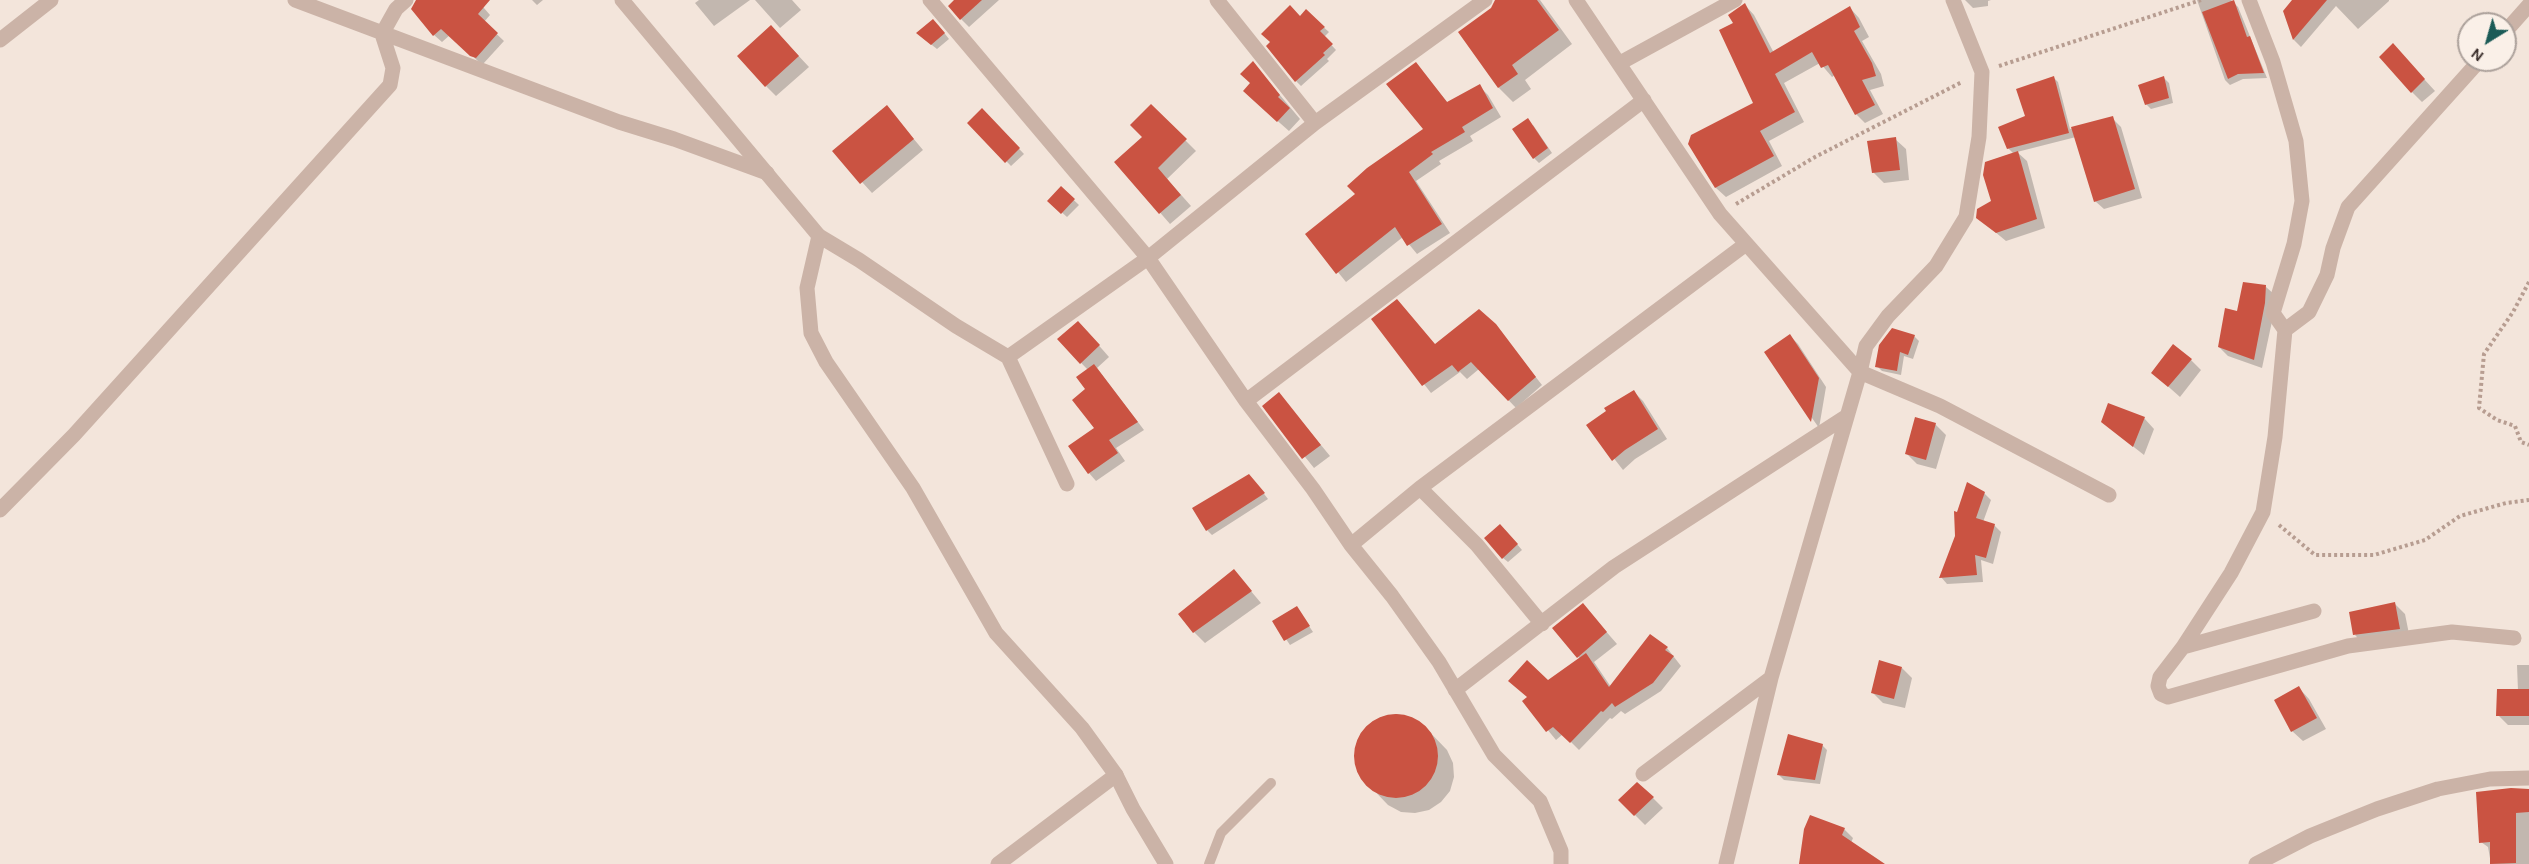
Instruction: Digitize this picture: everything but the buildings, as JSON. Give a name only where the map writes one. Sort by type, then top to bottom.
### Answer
[{"type":"street","points":[[0,40],[51,0]]},
{"type":"street","points":[[295,0],[619,122],[674,139],[767,173]]},
{"type":"street","points":[[0,510],[74,435],[390,85],[393,68],[382,34],[396,9],[406,0]]},
{"type":"street","points":[[622,0],[819,236],[859,260],[956,326],[1008,357],[1067,484]]},
{"type":"street","points":[[930,0],[1148,258],[1246,401],[1425,643],[1494,755],[1540,801],[1561,851],[1561,864]]},
{"type":"street","points":[[1218,0],[1315,123]]},
{"type":"street","points":[[1008,357],[1148,258],[1315,123],[1485,0]]},
{"type":"street","points":[[1576,0],[1720,213],[1860,372],[1940,406],[2109,495]]},
{"type":"street","points":[[1620,63],[1735,0]]},
{"type":"street","points":[[1726,864],[1771,678],[1866,346],[1888,316],[1936,266],[1966,217],[1979,137],[1982,72],[1953,0]]},
{"type":"street","points":[[2249,0],[2273,62],[2296,141],[2302,201],[2294,244],[2273,313],[2285,330],[2276,426],[2263,512],[2231,573],[2183,647],[2160,677],[2158,686],[2161,694],[2168,697],[2348,646],[2452,632],[2514,638]]},
{"type":"street","points":[[2517,18],[2529,5]]},
{"type":"street","points":[[2285,330],[2299,322],[2309,312],[2326,275],[2348,207],[2469,72]]},
{"type":"street","points":[[1246,401],[1644,100]]},
{"type":"street","points":[[819,236],[807,288],[811,333],[826,362],[912,488],[996,633],[1082,728],[1116,775],[1166,864]]},
{"type":"street","points":[[1351,545],[1420,488],[1746,244]]},
{"type":"street","points":[[1455,690],[1614,567],[1847,416]]},
{"type":"street","points":[[1420,488],[1477,545],[1542,624]]},
{"type":"street","points":[[2183,647],[2314,611]]},
{"type":"street","points":[[1643,774],[1771,678]]},
{"type":"street","points":[[998,864],[1116,775]]},
{"type":"street","points":[[2256,864],[2310,836],[2377,809],[2438,789],[2490,779],[2529,778]]},
{"type":"lane","points":[[1209,864],[1221,832],[1271,783]]},
{"type":"path","points":[[1720,213],[1815,157],[1982,72],[2201,0]]},
{"type":"path","points":[[2529,282],[2513,312],[2484,354],[2479,408],[2498,420],[2515,426],[2521,442],[2529,445]]},
{"type":"path","points":[[2263,512],[2316,555],[2374,555],[2425,540],[2460,516],[2506,503],[2529,500]]}]
